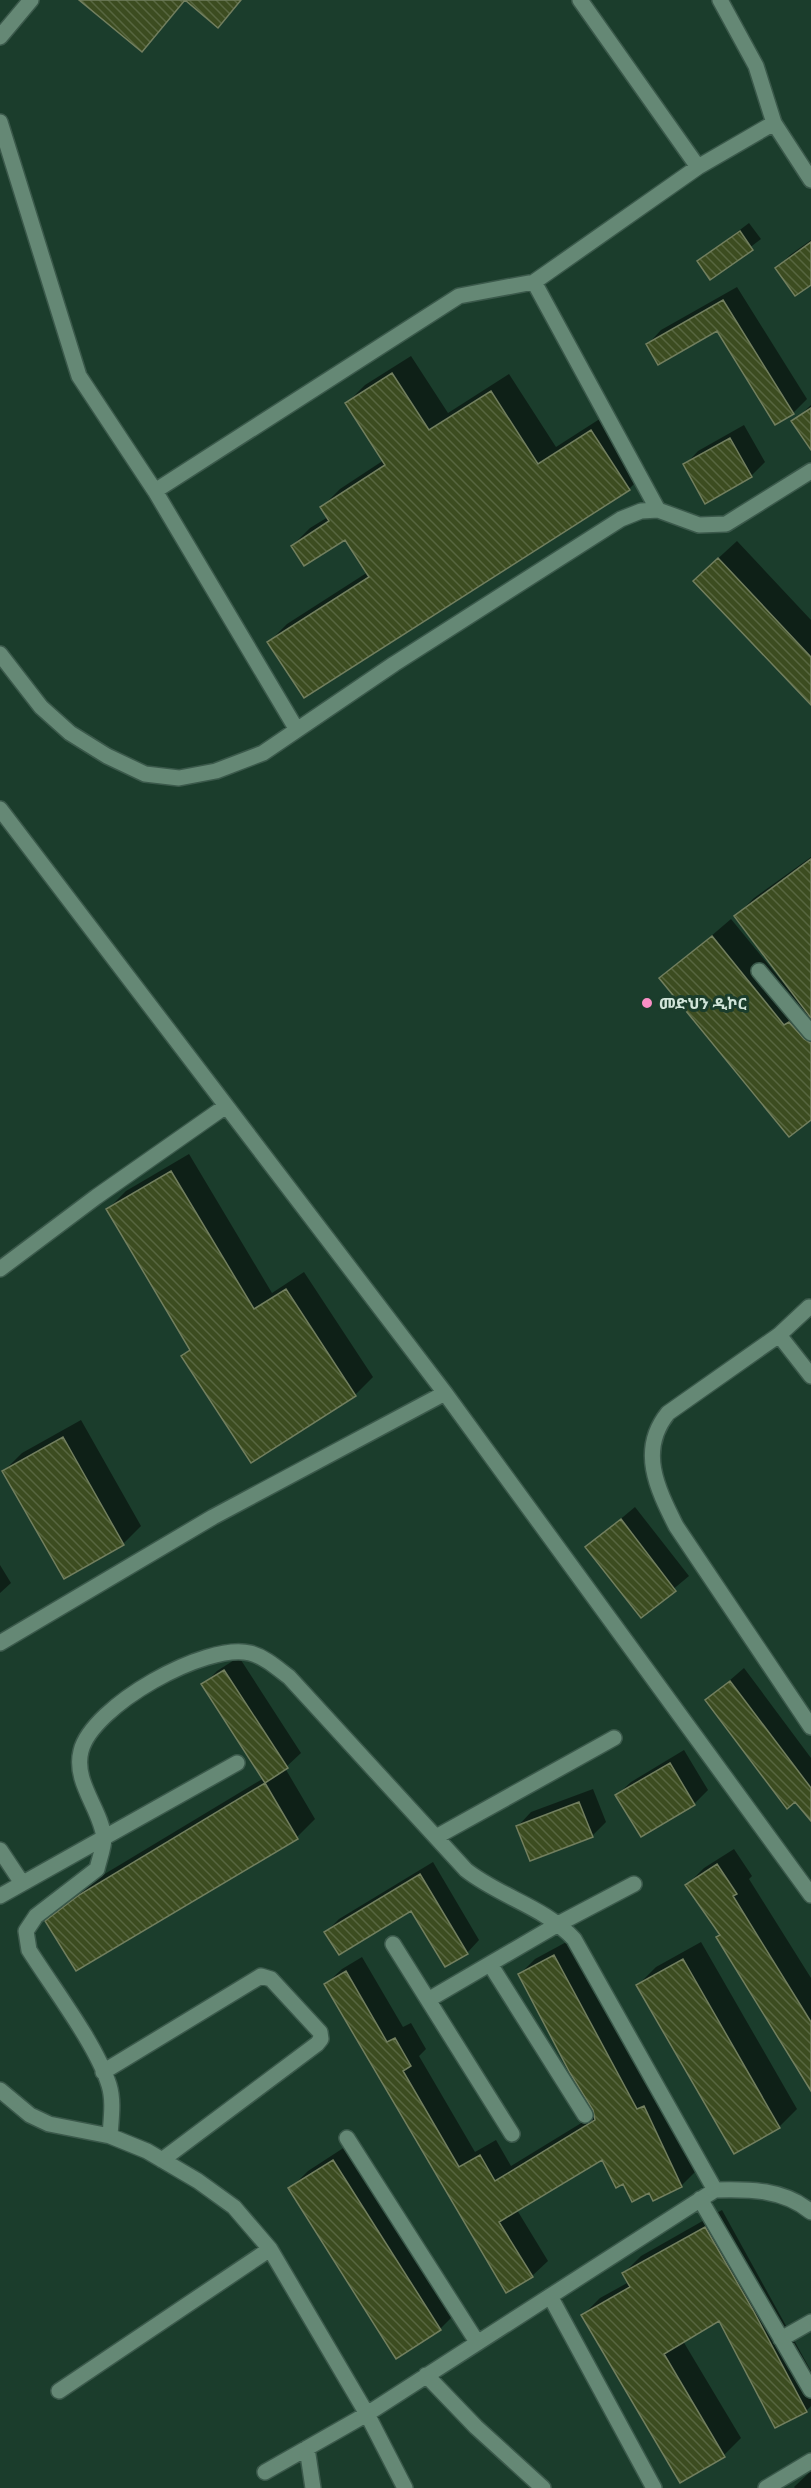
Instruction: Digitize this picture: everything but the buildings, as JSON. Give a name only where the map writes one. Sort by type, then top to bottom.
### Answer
[{"type":"street","points":[[0,37],[31,0]]},
{"type":"street","points":[[580,0],[698,167]]},
{"type":"street","points":[[720,0],[756,66],[774,123],[811,180]]},
{"type":"street","points":[[0,122],[78,376],[155,491],[297,730]]},
{"type":"street","points":[[155,491],[459,296],[534,282],[698,167],[774,123]]},
{"type":"street","points":[[534,282],[658,510]]},
{"type":"street","points":[[0,654],[41,707],[70,733],[107,756],[145,774],[179,778],[216,771],[263,753],[394,664],[621,519],[641,511],[658,510],[699,525],[726,524],[811,471]]},
{"type":"street","points":[[0,809],[445,1393],[811,1895]]},
{"type":"street","points":[[759,971],[811,1033]]},
{"type":"street","points":[[0,1269],[96,1197],[226,1106]]},
{"type":"street","points":[[809,1307],[779,1335],[668,1413],[656,1428],[652,1450],[661,1496],[676,1526],[811,1727]]},
{"type":"street","points":[[779,1335],[811,1376]]},
{"type":"street","points":[[0,1643],[213,1517],[445,1393]]},
{"type":"street","points":[[110,2136],[112,2110],[110,2086],[95,2054],[29,1950],[26,1931],[36,1916],[97,1869],[104,1838],[79,1770],[80,1751],[87,1735],[100,1719],[146,1685],[201,1659],[228,1652],[250,1653],[272,1664],[289,1677],[466,1870],[482,1884],[560,1923],[574,1939],[715,2190]]},
{"type":"street","points":[[436,1837],[614,1738]]},
{"type":"street","points":[[0,1896],[237,1762]]},
{"type":"street","points":[[0,1850],[22,1883]]},
{"type":"street","points":[[428,2000],[560,1923],[634,1884]]},
{"type":"street","points":[[393,1944],[512,2134]]},
{"type":"street","points":[[490,1964],[585,2115]]},
{"type":"street","points":[[103,2072],[261,1976],[271,1979],[320,2032],[321,2039],[317,2044],[162,2160]]},
{"type":"street","points":[[0,2090],[30,2115],[49,2124],[110,2136],[162,2160],[198,2181],[234,2207],[270,2249],[367,2414],[405,2488]]},
{"type":"street","points":[[346,2138],[477,2343]]},
{"type":"street","points":[[265,2472],[367,2414],[715,2190],[741,2189],[778,2194],[800,2202],[811,2212]]},
{"type":"street","points":[[700,2199],[811,2390]]},
{"type":"street","points":[[60,2391],[270,2249]]},
{"type":"street","points":[[550,2296],[654,2488]]},
{"type":"street","points":[[782,2339],[811,2322]]},
{"type":"street","points":[[426,2375],[476,2427],[543,2488]]},
{"type":"street","points":[[307,2448],[313,2488]]},
{"type":"street","points":[[766,2488],[811,2461]]},
{"type":"place","name":"መድህን ዲኮር","points":[[647,1003]]}]
